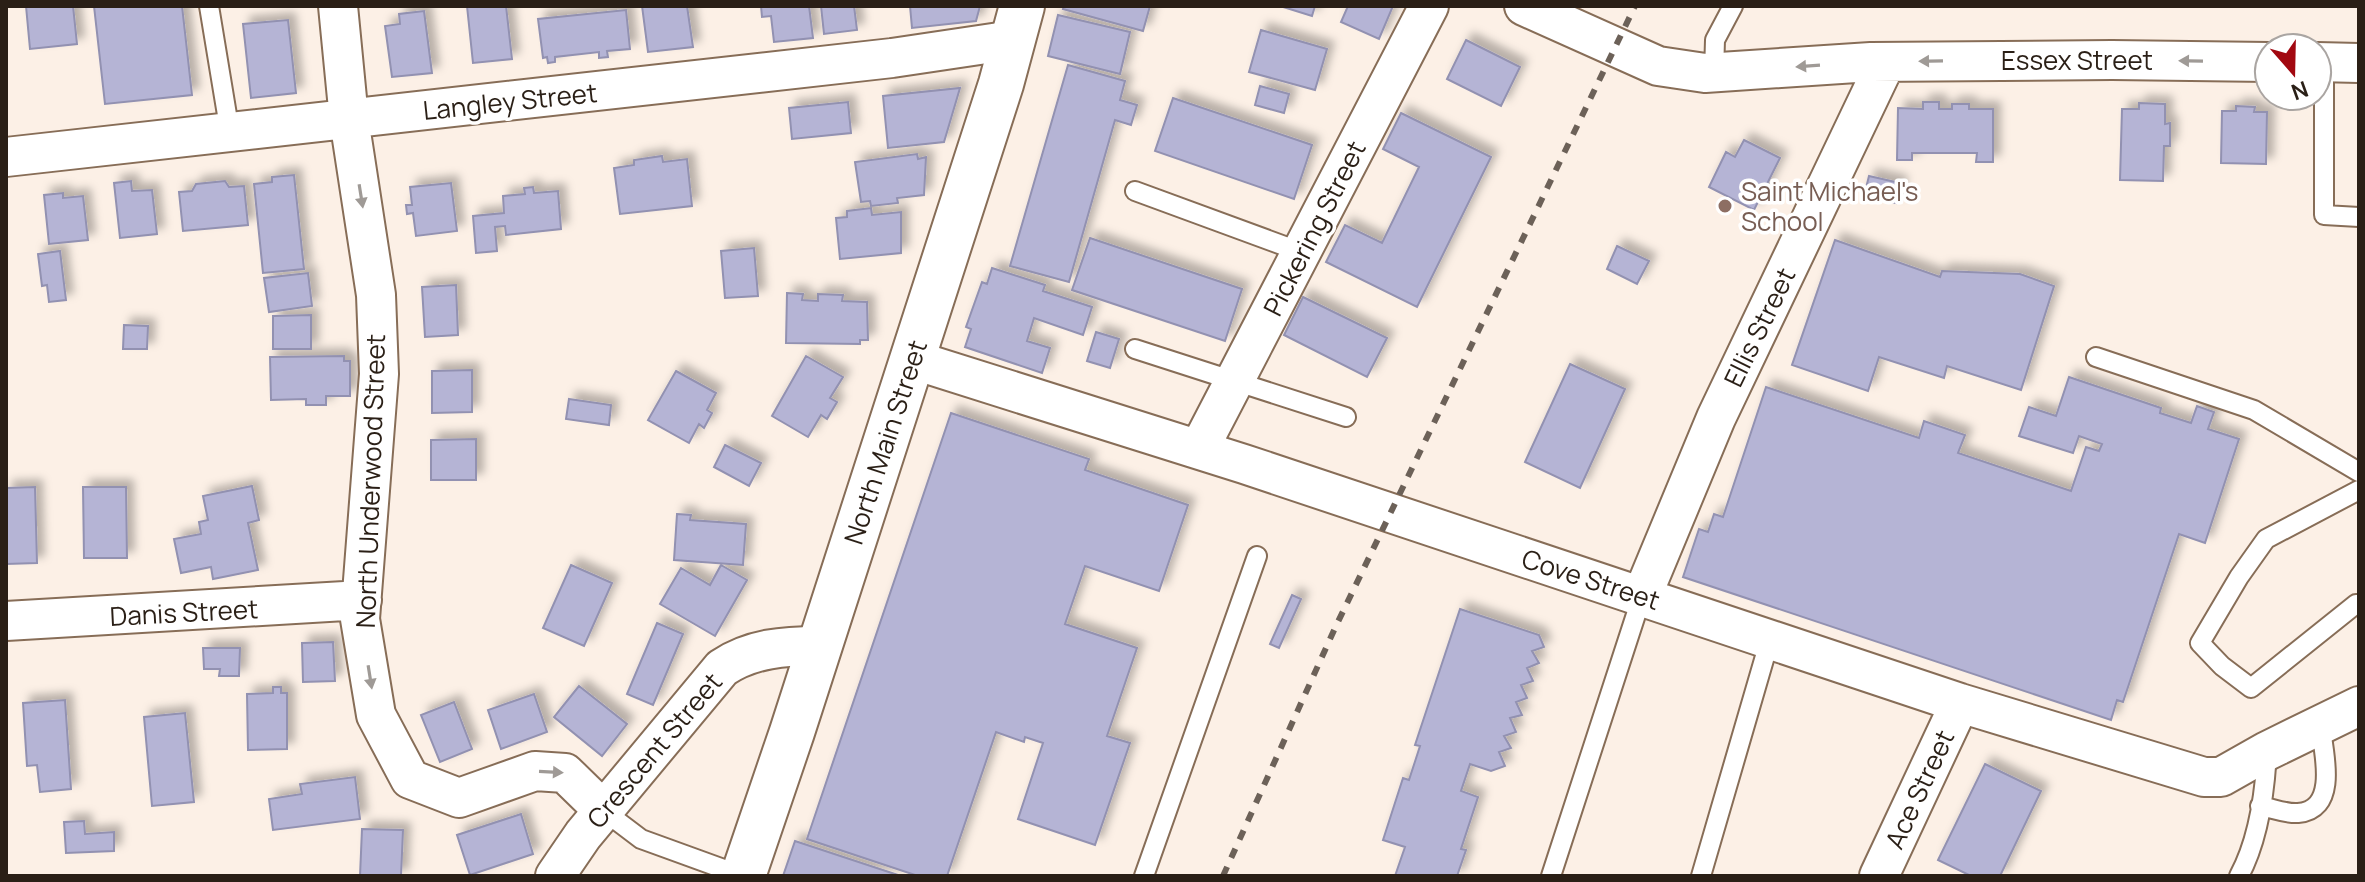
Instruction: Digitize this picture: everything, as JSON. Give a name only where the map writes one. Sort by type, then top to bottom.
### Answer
[{"type":"main road","name":"North Main Street","points":[[743,876],[1017,23]]},
{"type":"street","name":"North Underwood Street","points":[[338,6],[349,119],[376,295],[379,374],[360,619],[376,715],[410,779],[459,798],[535,771],[565,773],[604,811]]},
{"type":"street","name":"Pickering Street","points":[[1199,449],[1429,6]]},
{"type":"street","name":"Essex Street","points":[[1524,6],[1658,66],[1714,73],[1886,62],[2253,62]]},
{"type":"street","name":"Langley Street","points":[[6,157],[877,60],[1017,23]]},
{"type":"street","name":"Ellis Street","points":[[1642,596],[1716,418],[1886,62]]},
{"type":"street","name":"Cove Street","points":[[911,359],[1199,449],[1960,703],[2204,777],[2221,777],[2359,706]]},
{"type":"street","name":"Danis Street","points":[[6,621],[362,600]]},
{"type":"street","name":"Crescent Street","points":[[555,876],[604,811],[722,668],[734,660],[783,646],[819,646]]},
{"type":"street","name":"Ace Street","points":[[1889,872],[1960,703]]},
{"type":"lane","points":[[209,6],[230,133]]},
{"type":"lane","points":[[1714,73],[1715,40],[1733,6]]},
{"type":"lane","points":[[2330,112],[2324,215],[2359,217]]},
{"type":"lane","points":[[1135,191],[1301,252]]},
{"type":"lane","points":[[1135,349],[1346,417]]},
{"type":"lane","points":[[2096,357],[2254,410],[2359,472]]},
{"type":"lane","points":[[2358,605],[2251,688],[2222,666],[2200,643],[2239,577],[2266,539],[2359,490]]},
{"type":"lane","points":[[1144,876],[1257,556]]},
{"type":"lane","points":[[1551,876],[1642,596]]},
{"type":"lane","points":[[1701,876],[1770,639]]},
{"type":"lane","points":[[2260,806],[2295,813],[2318,806],[2324,794],[2325,775],[2320,725]]},
{"type":"lane","points":[[2239,876],[2251,854],[2267,751]]},
{"type":"lane","points":[[604,811],[641,839],[743,876]]},
{"type":"building","points":[[26,6],[73,6],[77,44],[30,49]]},
{"type":"building","points":[[94,6],[182,6],[192,95],[105,104]]},
{"type":"building","points":[[467,6],[506,6],[512,59],[473,63]]},
{"type":"building","points":[[642,6],[687,6],[693,47],[648,52]]},
{"type":"building","points":[[761,6],[809,6],[813,38],[774,42],[771,16],[762,17]]},
{"type":"building","points":[[821,6],[854,6],[857,30],[824,34]]},
{"type":"building","points":[[910,6],[980,6],[976,21],[912,28]]},
{"type":"building","points":[[1064,6],[1150,6],[1143,31],[1063,9]]},
{"type":"building","points":[[1280,6],[1315,6],[1312,16]]},
{"type":"building","points":[[1348,6],[1393,6],[1379,39],[1341,22]]},
{"type":"building","points":[[626,10],[630,49],[607,51],[608,57],[599,58],[599,52],[555,57],[555,62],[548,63],[547,57],[543,58],[538,19]]},
{"type":"building","points":[[424,11],[432,73],[392,77],[385,26],[400,24],[399,14]]},
{"type":"building","points":[[1058,15],[1130,32],[1120,74],[1048,56]]},
{"type":"building","points":[[288,20],[296,93],[251,98],[243,24]]},
{"type":"building","points":[[1261,30],[1327,49],[1315,90],[1249,72]]},
{"type":"building","points":[[1466,40],[1520,67],[1501,106],[1447,79]]},
{"type":"building","points":[[1068,65],[1125,81],[1120,100],[1137,105],[1131,125],[1115,120],[1069,282],[1010,266]]},
{"type":"building","points":[[1260,86],[1289,94],[1284,113],[1255,105]]},
{"type":"building","points":[[960,88],[944,142],[888,148],[883,96]]},
{"type":"building","points":[[1173,98],[1312,145],[1294,199],[1155,151]]},
{"type":"building","points":[[848,102],[851,133],[792,139],[789,108]]},
{"type":"building","points":[[1923,102],[1939,102],[1939,109],[1952,109],[1952,104],[1969,104],[1969,109],[1993,109],[1993,162],[1976,162],[1977,153],[1912,153],[1912,160],[1897,160],[1898,108],[1923,109]]},
{"type":"building","points":[[2139,103],[2165,104],[2165,124],[2170,123],[2170,146],[2164,146],[2163,181],[2120,180],[2122,109],[2139,109]]},
{"type":"building","points":[[2236,106],[2253,107],[2253,112],[2267,112],[2266,164],[2221,163],[2222,111],[2236,111]]},
{"type":"building","points":[[1401,113],[1491,157],[1417,307],[1326,262],[1345,225],[1382,243],[1419,167],[1383,149]]},
{"type":"building","points":[[1744,140],[1780,158],[1754,210],[1709,187],[1726,152],[1735,157]]},
{"type":"building","points":[[917,154],[918,159],[926,157],[924,195],[897,198],[898,203],[871,206],[870,201],[861,202],[855,162]]},
{"type":"building","points":[[662,156],[663,162],[687,159],[692,206],[620,214],[614,168],[634,165],[634,160]]},
{"type":"building","points":[[294,175],[304,269],[263,273],[254,184],[272,182],[272,177]]},
{"type":"building","points":[[1869,176],[1900,183],[1896,203],[1864,196]]},
{"type":"building","points":[[131,181],[132,191],[152,190],[157,234],[120,238],[114,183]]},
{"type":"building","points":[[225,181],[229,187],[244,186],[248,225],[183,231],[179,192],[192,191],[196,184]]},
{"type":"building","points":[[451,183],[457,231],[416,236],[413,213],[407,214],[406,205],[412,205],[410,187]]},
{"type":"building","points":[[533,187],[534,193],[558,191],[561,229],[506,235],[505,226],[495,227],[497,251],[476,253],[473,216],[504,213],[503,196],[525,194],[524,188]]},
{"type":"building","points":[[63,193],[63,198],[83,196],[88,240],[49,244],[44,195]]},
{"type":"building","points":[[871,208],[872,215],[901,212],[901,253],[840,259],[836,218],[847,217],[847,211]]},
{"type":"building","points":[[1090,238],[1242,289],[1225,341],[1072,290]]},
{"type":"building","points":[[1835,240],[1940,277],[1942,271],[2020,274],[2054,286],[2021,390],[1947,366],[1944,378],[1879,357],[1868,391],[1792,365]]},
{"type":"building","points":[[1617,246],[1649,261],[1637,284],[1607,269]]},
{"type":"building","points":[[754,248],[758,296],[725,298],[721,251]]},
{"type":"building","points":[[60,251],[66,300],[49,302],[47,285],[42,286],[38,254]]},
{"type":"building","points":[[992,268],[1045,285],[1043,291],[1092,307],[1083,335],[1034,318],[1027,341],[1050,348],[1042,373],[965,347],[971,329],[966,327],[982,282],[987,284]]},
{"type":"building","points":[[308,273],[312,306],[269,312],[264,278]]},
{"type":"building","points":[[456,285],[458,335],[425,337],[422,287]]},
{"type":"building","points":[[787,293],[803,294],[802,300],[818,301],[818,294],[843,295],[842,301],[867,302],[868,340],[860,340],[860,344],[786,343]]},
{"type":"building","points":[[1303,297],[1387,338],[1367,377],[1284,335]]},
{"type":"building","points":[[311,315],[311,349],[273,349],[273,316]]},
{"type":"building","points":[[124,325],[148,326],[147,349],[123,349]]},
{"type":"building","points":[[1096,332],[1119,339],[1110,368],[1087,361]]},
{"type":"building","points":[[344,356],[344,361],[350,361],[350,396],[326,396],[326,405],[306,405],[306,399],[271,400],[270,357]]},
{"type":"building","points":[[806,356],[843,377],[830,398],[837,402],[827,419],[821,415],[808,437],[772,416]]},
{"type":"building","points":[[1570,364],[1625,389],[1580,488],[1525,462]]},
{"type":"building","points":[[472,370],[472,412],[432,413],[432,371]]},
{"type":"building","points":[[676,371],[716,393],[707,410],[712,413],[704,428],[699,424],[689,443],[648,420]]},
{"type":"building","points":[[2069,377],[2161,408],[2160,413],[2191,423],[2197,406],[2214,412],[2208,429],[2239,439],[2205,543],[2179,534],[2123,702],[2117,700],[2111,720],[1683,577],[1699,529],[1708,532],[1714,514],[1723,517],[1766,387],[1919,438],[1924,421],[1965,435],[1958,453],[2071,491],[2086,447],[2099,451],[2102,444],[2079,436],[2073,453],[2019,436],[2029,407],[2056,416]]},
{"type":"building","points":[[569,399],[611,405],[609,425],[566,419]]},
{"type":"building","points":[[951,413],[1089,459],[1085,470],[1188,505],[1159,591],[1085,566],[1065,624],[1137,648],[1107,736],[1130,743],[1095,845],[1018,819],[1043,743],[1025,737],[1024,742],[996,732],[947,876],[918,876],[807,839]]},
{"type":"building","points":[[476,439],[476,480],[431,480],[431,440]]},
{"type":"building","points":[[725,445],[761,463],[749,486],[714,467]]},
{"type":"building","points":[[252,486],[259,520],[248,523],[258,570],[213,579],[211,567],[181,573],[174,539],[201,534],[199,522],[208,520],[203,496]]},
{"type":"building","points":[[35,487],[37,563],[6,564],[6,488]]},
{"type":"building","points":[[83,487],[126,487],[127,558],[84,558]]},
{"type":"building","points":[[677,514],[691,515],[690,520],[746,524],[743,565],[674,560]]},
{"type":"building","points":[[571,565],[612,583],[584,646],[543,628]]},
{"type":"building","points":[[721,565],[747,580],[715,636],[660,604],[681,568],[710,585]]},
{"type":"building","points":[[1292,595],[1301,599],[1279,648],[1270,644]]},
{"type":"building","points":[[1460,609],[1539,635],[1544,647],[1532,651],[1539,663],[1527,668],[1533,681],[1521,685],[1527,698],[1516,702],[1522,715],[1510,718],[1516,732],[1504,736],[1511,748],[1499,752],[1505,766],[1491,771],[1470,764],[1461,791],[1478,797],[1461,849],[1466,850],[1457,876],[1395,876],[1405,847],[1383,840],[1403,778],[1409,780],[1420,746],[1415,745]]},
{"type":"building","points":[[657,623],[683,634],[653,705],[627,694]]},
{"type":"building","points":[[333,642],[335,681],[303,682],[302,643]]},
{"type":"building","points":[[203,648],[240,648],[239,676],[219,676],[220,669],[204,669]]},
{"type":"building","points":[[579,686],[627,724],[602,756],[554,717]]},
{"type":"building","points":[[273,687],[281,687],[281,693],[287,693],[287,749],[248,750],[247,694],[273,693]]},
{"type":"building","points":[[534,694],[547,732],[501,749],[488,710]]},
{"type":"building","points":[[65,700],[71,789],[40,792],[37,765],[27,766],[23,703]]},
{"type":"building","points":[[454,702],[472,749],[440,762],[421,715]]},
{"type":"building","points":[[185,713],[194,802],[152,806],[144,717]]},
{"type":"building","points":[[1985,764],[2041,791],[2000,876],[1971,876],[1938,860]]},
{"type":"building","points":[[355,777],[360,819],[273,830],[269,799],[302,794],[300,784]]},
{"type":"building","points":[[521,814],[533,854],[470,875],[457,835]]},
{"type":"building","points":[[84,821],[85,834],[114,832],[114,851],[66,853],[64,822]]},
{"type":"building","points":[[362,829],[403,830],[401,876],[360,876]]},
{"type":"building","points":[[795,841],[901,876],[783,876]]},
{"type":"railway","points":[[1223,876],[1335,628],[1635,6]]},
{"type":"place","name":"Saint Michael's School","points":[[1725,206]]}]
